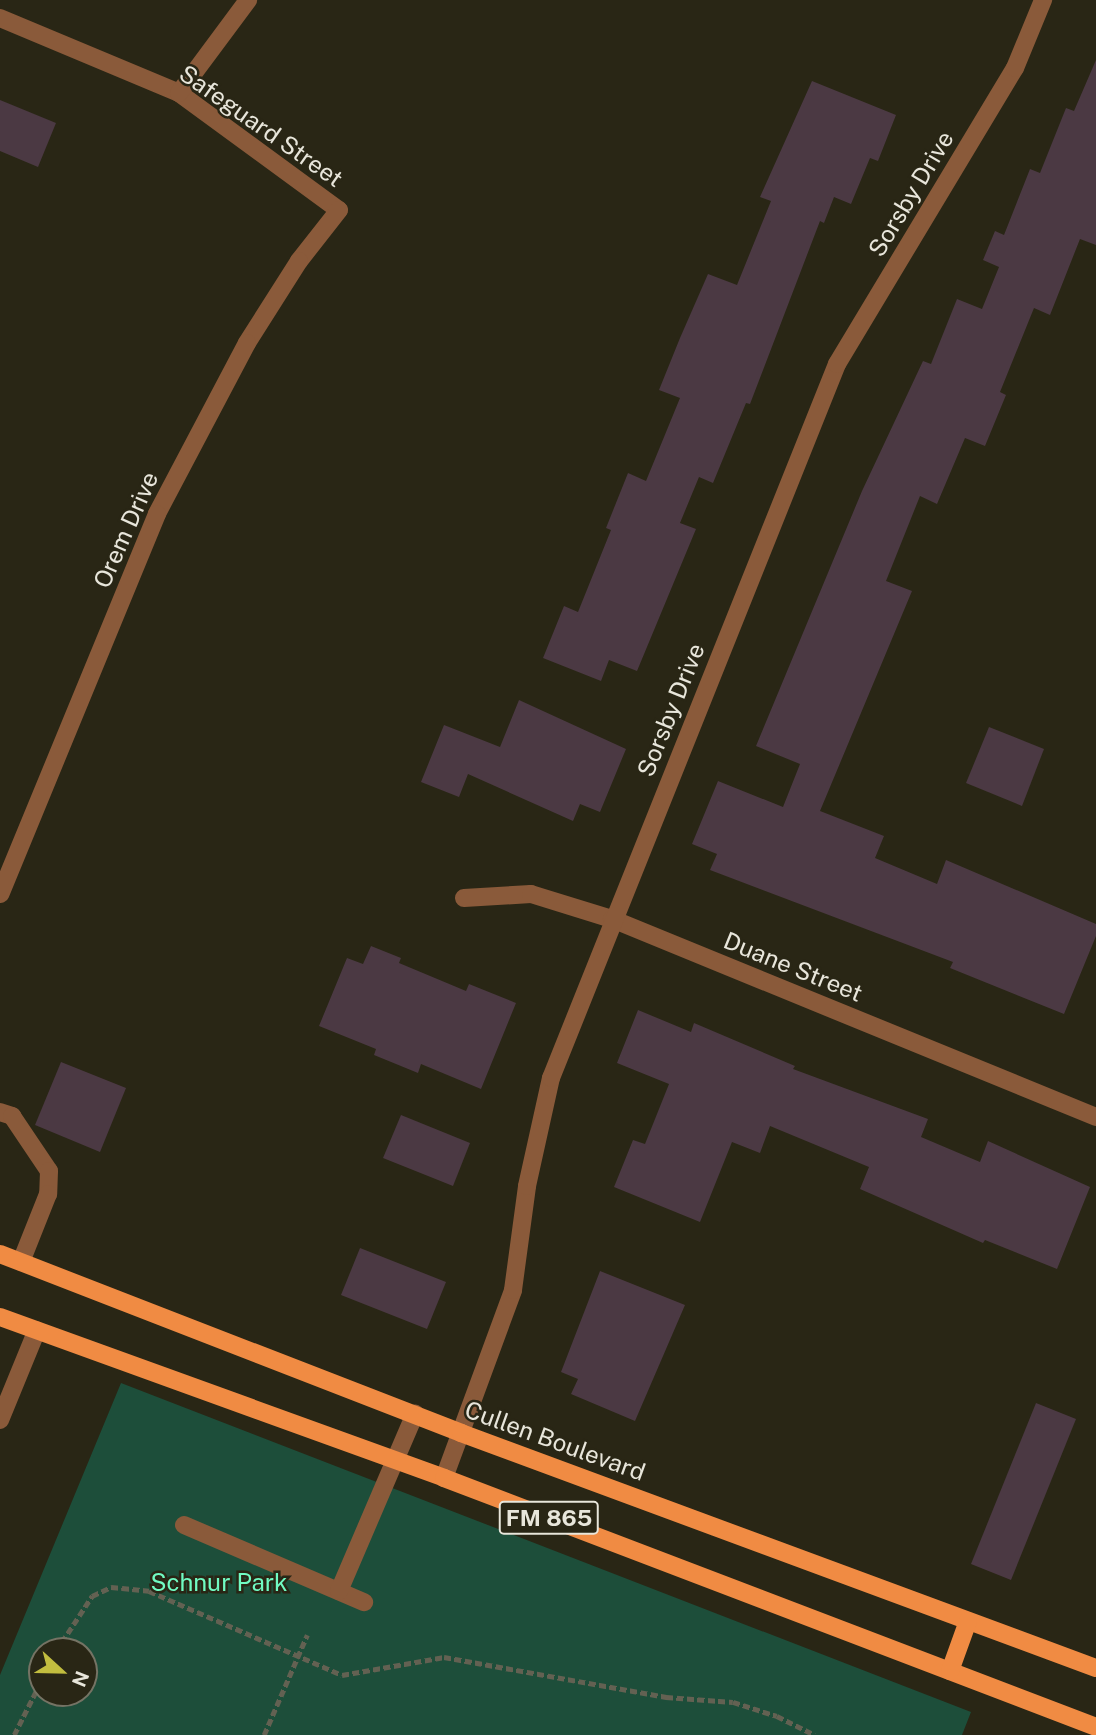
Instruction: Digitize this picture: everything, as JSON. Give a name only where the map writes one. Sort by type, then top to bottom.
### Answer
[{"type":"main road","name":"Cullen Boulevard","points":[[0,1254],[461,1433],[1096,1668]]},
{"type":"main road","name":"FM 865","points":[[0,1317],[444,1478],[1096,1727]]},
{"type":"main road","points":[[950,1671],[968,1621]]},
{"type":"street","points":[[179,93],[248,0]]},
{"type":"street","name":"Sorsby Drive","points":[[444,1478],[513,1290],[527,1186],[551,1078],[612,919],[837,364],[1015,68],[1043,0]]},
{"type":"street","name":"Safeguard Street","points":[[0,18],[179,93],[339,210]]},
{"type":"street","name":"Orem Drive","points":[[0,894],[157,513],[247,343],[299,261],[339,210]]},
{"type":"street","name":"Duane Street","points":[[464,898],[531,894],[612,919],[1096,1117]]},
{"type":"street","points":[[0,1112],[12,1116],[49,1171],[48,1195],[21,1262]]},
{"type":"street","points":[[0,1420],[37,1330]]},
{"type":"street","points":[[340,1591],[415,1414]]},
{"type":"street","points":[[184,1525],[364,1601]]},
{"type":"path","points":[[65,1637],[92,1596],[111,1587],[149,1591],[342,1675],[444,1657],[666,1697],[733,1702],[815,1735]]},
{"type":"path","points":[[264,1735],[307,1635]]},
{"type":"path","points":[[14,1735],[28,1707]]},
{"type":"green space","name":"Schnur Park","points":[[121,1383],[971,1712],[962,1735],[0,1735],[0,1675]]},
{"type":"building","points":[[1096,60],[1096,245],[1080,239],[1050,315],[1034,308],[1000,392],[1006,395],[985,446],[965,438],[937,504],[920,496],[886,581],[912,591],[820,811],[884,836],[875,858],[937,884],[946,860],[1096,924],[1096,936],[1064,1014],[950,968],[953,962],[710,870],[717,854],[692,844],[718,781],[783,807],[800,764],[756,746],[862,491],[923,361],[931,364],[957,299],[982,309],[999,267],[983,260],[995,231],[1004,235],[1030,169],[1040,173],[1066,108],[1074,111]]},
{"type":"building","points":[[812,81],[896,115],[878,161],[870,158],[851,204],[834,197],[824,223],[820,221],[750,404],[746,403],[713,483],[699,477],[680,523],[696,529],[637,671],[609,660],[601,681],[543,658],[564,606],[578,612],[611,530],[606,528],[628,473],[646,481],[680,398],[659,390],[680,338],[708,274],[737,285],[771,201],[760,197]]},
{"type":"building","points":[[0,100],[56,123],[38,167],[0,151]]},
{"type":"building","points":[[519,700],[626,749],[600,812],[580,804],[573,821],[468,774],[459,797],[421,782],[444,725],[500,747]]},
{"type":"building","points":[[989,727],[1044,749],[1022,806],[966,783]]},
{"type":"building","points":[[371,946],[401,958],[399,963],[466,991],[469,984],[516,1003],[481,1089],[421,1064],[418,1073],[374,1055],[376,1049],[319,1026],[347,958],[363,964]]},
{"type":"building","points":[[638,1010],[691,1032],[694,1023],[795,1066],[793,1069],[928,1119],[921,1137],[980,1162],[988,1141],[1090,1187],[1057,1269],[985,1240],[983,1243],[860,1189],[869,1167],[770,1126],[760,1153],[732,1142],[700,1222],[614,1187],[633,1140],[645,1144],[669,1084],[617,1063]]},
{"type":"building","points":[[61,1062],[126,1088],[100,1152],[35,1125]]},
{"type":"building","points":[[401,1115],[470,1143],[453,1186],[383,1158]]},
{"type":"building","points":[[360,1248],[446,1282],[427,1329],[341,1295]]},
{"type":"building","points":[[600,1271],[685,1305],[635,1421],[571,1394],[578,1379],[561,1372]]},
{"type":"building","points":[[1036,1403],[1076,1419],[1011,1580],[971,1564]]}]
